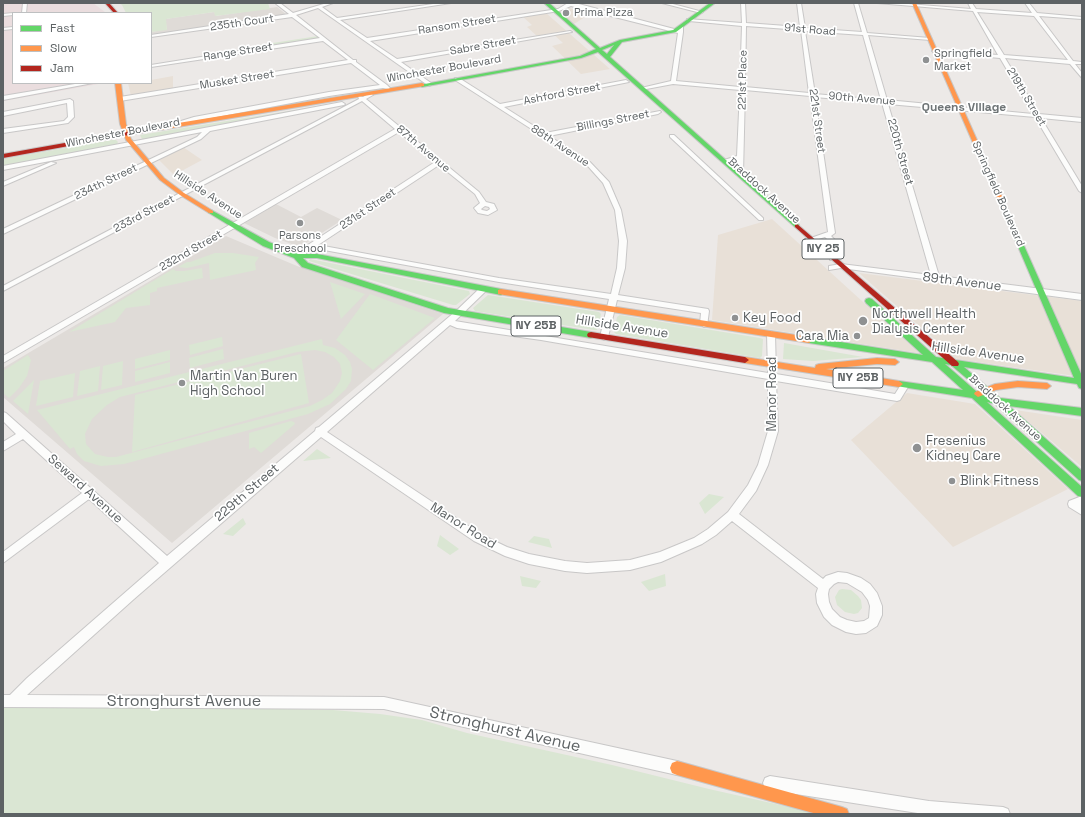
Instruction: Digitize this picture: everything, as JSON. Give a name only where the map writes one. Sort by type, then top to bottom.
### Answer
[{"type":"main road","points":[[107,3],[113,12]]},
{"type":"main road","name":"Braddock Avenue","points":[[538,3],[549,8],[596,51],[658,112],[677,135],[956,363],[1071,468],[1082,476]]},
{"type":"main road","name":"Winchester Boulevard","points":[[3,156],[167,127],[342,104],[388,88],[429,84],[581,57],[620,41],[679,30],[714,3]]},
{"type":"main road","name":"Springfield Boulevard","points":[[914,4],[1042,292],[1081,385]]},
{"type":"main road","name":"Braddock Avenue","points":[[549,8],[570,32],[607,57],[833,258],[837,267],[856,290],[1082,493]]},
{"type":"main road","points":[[607,57],[620,41]]},
{"type":"main road","name":"Hillside Avenue","points":[[118,84],[126,134],[147,163],[162,179],[182,194],[232,226],[266,244],[297,256],[316,256],[484,289],[956,363],[1081,385]]},
{"type":"main road","points":[[677,135],[692,131]]},
{"type":"main road","name":"Hillside Avenue","points":[[297,256],[305,265],[447,311],[794,369],[974,395],[998,401],[1082,412]]},
{"type":"main road","points":[[794,369],[877,361],[944,369],[956,363]]},
{"type":"main road","points":[[974,395],[995,387],[1018,384],[1081,385]]},
{"type":"main road","points":[[677,768],[842,814]]},
{"type":"street","points":[[277,3],[388,88]]},
{"type":"street","name":"235th Court","points":[[152,36],[293,15],[331,3]]},
{"type":"street","points":[[335,3],[336,8]]},
{"type":"street","points":[[337,17],[450,3]]},
{"type":"street","points":[[664,3],[701,12]]},
{"type":"street","name":"221st Place","points":[[740,174],[744,25],[743,3]]},
{"type":"street","name":"221st Street","points":[[799,3],[832,233],[826,235]]},
{"type":"street","name":"220th Street","points":[[856,3],[886,102],[936,279]]},
{"type":"street","points":[[878,3],[914,4],[1082,18]]},
{"type":"street","name":"219th Street","points":[[970,3],[1082,191]]},
{"type":"street","points":[[1027,3],[1082,76]]},
{"type":"street","points":[[572,4],[679,30],[673,82]]},
{"type":"street","name":"Ransom Street","points":[[366,40],[572,4]]},
{"type":"street","points":[[319,7],[337,17],[366,40],[429,84]]},
{"type":"street","name":"91st Road","points":[[690,20],[930,39]]},
{"type":"street","name":"Sabre Street","points":[[397,61],[570,32]]},
{"type":"street","name":"Range Street","points":[[245,49],[319,35]]},
{"type":"street","name":"Range Street","points":[[152,66],[193,57],[324,39]]},
{"type":"street","points":[[934,51],[1082,63]]},
{"type":"street","name":"Range Street","points":[[152,60],[193,57]]},
{"type":"street","name":"Musket Street","points":[[120,99],[354,61]]},
{"type":"street","name":"88th Avenue","points":[[457,79],[588,163],[606,182],[618,210],[623,241],[622,268],[604,337]]},
{"type":"street","name":"Ashford Street","points":[[499,106],[626,82]]},
{"type":"street","name":"90th Avenue","points":[[643,89],[673,82],[1082,120]]},
{"type":"street","points":[[3,98],[84,84]]},
{"type":"street","name":"Winchester Boulevard","points":[[167,127],[194,119],[328,94],[388,88]]},
{"type":"street","name":"87th Avenue","points":[[364,97],[399,129],[477,193],[484,204]]},
{"type":"street","points":[[3,114],[70,101],[71,117],[66,122],[3,131]]},
{"type":"street","name":"Winchester Boulevard","points":[[3,168],[342,104]]},
{"type":"street","name":"233rd Street","points":[[3,288],[182,194],[342,104]]},
{"type":"street","name":"Billings Street","points":[[544,135],[658,112]]},
{"type":"street","name":"232nd Street","points":[[3,360],[399,129]]},
{"type":"street","name":"234th Street","points":[[3,232],[199,138],[208,130]]},
{"type":"street","name":"Braddock Avenue","points":[[677,135],[761,219]]},
{"type":"street","points":[[3,184],[69,156]]},
{"type":"street","points":[[724,161],[740,157]]},
{"type":"street","name":"231st Street","points":[[297,256],[439,162]]},
{"type":"street","points":[[24,175],[26,164]]},
{"type":"street","points":[[812,239],[826,235],[832,241],[833,258]]},
{"type":"street","points":[[312,246],[499,280],[614,296],[705,311],[704,324]]},
{"type":"street","name":"89th Avenue","points":[[837,267],[1082,297]]},
{"type":"street","name":"229th Street","points":[[8,701],[319,431],[459,313],[484,289]]},
{"type":"street","name":"Hillside Avenue","points":[[448,321],[457,325],[541,337],[896,398],[905,386]]},
{"type":"street","name":"Manor Road","points":[[319,431],[478,538],[505,552],[529,559],[565,566],[587,568],[630,564],[661,557],[681,549],[712,532],[732,515],[752,488],[763,465],[770,446],[773,431],[771,334]]},
{"type":"street","name":"Seward Avenue","points":[[3,416],[167,562]]},
{"type":"street","points":[[3,447],[23,434]]},
{"type":"street","points":[[3,558],[90,493]]},
{"type":"street","points":[[1078,502],[1082,511]]},
{"type":"street","points":[[732,515],[824,586]]},
{"type":"street","points":[[847,578],[866,588],[873,596],[876,606],[876,615],[873,622],[866,627],[856,628],[846,626],[836,620],[828,612],[824,603],[822,594],[824,586],[830,580],[847,578]]},
{"type":"street","name":"Stronghurst Avenue","points":[[8,701],[384,703],[677,768],[929,808],[1003,814]]},
{"type":"shaded area","points":[[3,3],[93,3],[105,12],[12,12],[12,84],[98,84],[3,101]]},
{"type":"shaded area","points":[[277,7],[287,15],[152,35],[152,32],[167,29],[165,19],[214,12],[216,16]]},
{"type":"shaded area","points":[[569,8],[588,15],[574,24],[561,13]]},
{"type":"shaded area","points":[[546,13],[610,69],[581,74],[552,46],[563,43],[552,33],[537,36],[527,27],[532,25],[523,17]]},
{"type":"shaded area","points":[[173,76],[173,89],[131,96],[128,84],[152,84],[152,80]]},
{"type":"shaded area","points":[[183,147],[202,160],[174,175],[158,159]]},
{"type":"shaded area","points":[[276,204],[301,217],[317,208],[342,220],[300,247],[275,238],[244,223]]},
{"type":"shaded area","points":[[772,219],[919,353],[712,320],[718,235]]},
{"type":"shaded area","name":"Martin Van Buren High School","points":[[226,236],[297,266],[443,314],[172,543],[3,397],[3,368]]},
{"type":"shaded area","points":[[859,273],[1082,301],[1082,377],[957,359]]},
{"type":"shaded area","points":[[907,393],[975,404],[1068,489],[953,547],[851,440]]},
{"type":"shaded area","points":[[1015,410],[1082,420],[1082,467]]},
{"type":"green space","points":[[119,3],[268,3],[270,9],[215,16],[214,12],[166,19],[167,30],[152,32],[152,12],[126,12],[122,5]]},
{"type":"green space","points":[[318,36],[320,38],[248,49],[247,47]]},
{"type":"green space","points":[[332,104],[143,141],[140,135]]},
{"type":"green space","points":[[116,140],[118,142],[117,144],[3,166],[3,159]]},
{"type":"green space","points":[[215,253],[233,253],[259,257],[255,263],[256,270],[210,280],[209,263],[187,268],[178,267],[187,262]]},
{"type":"green space","points":[[310,259],[469,291],[470,294],[456,305],[453,305],[309,261]]},
{"type":"green space","points":[[202,268],[203,278],[157,288],[157,291],[150,293],[150,305],[126,308],[115,322],[69,332],[173,269],[176,271],[184,271]]},
{"type":"green space","points":[[330,282],[365,294],[341,319]]},
{"type":"green space","points":[[370,294],[435,318],[373,370],[336,340]]},
{"type":"green space","points":[[488,295],[599,312],[601,314],[597,330],[594,330],[475,311],[473,308]]},
{"type":"green space","points":[[620,315],[760,338],[763,339],[762,356],[760,358],[616,334],[614,332],[617,317]]},
{"type":"green space","points":[[222,337],[223,346],[190,355],[189,345]]},
{"type":"green space","points":[[322,339],[323,345],[335,348],[345,355],[350,362],[352,369],[351,381],[346,389],[330,404],[308,414],[124,464],[101,466],[84,461],[77,454],[74,447],[70,449],[37,410]],"holes":[[[315,350],[325,352],[334,357],[340,364],[342,373],[340,381],[332,393],[310,406],[116,457],[95,454],[86,444],[85,434],[92,419],[107,405],[120,397],[297,352]]]},
{"type":"green space","points":[[784,343],[863,357],[813,361],[783,359]]},
{"type":"green space","points":[[223,349],[224,359],[190,368],[189,358]]},
{"type":"green space","points":[[170,350],[170,360],[135,369],[135,359]]},
{"type":"green space","points":[[301,354],[309,403],[132,452],[135,395]]},
{"type":"green space","points":[[28,355],[31,360],[27,376],[19,388],[9,398],[3,393],[3,371]]},
{"type":"green space","points":[[123,361],[122,385],[101,390],[103,366]]},
{"type":"green space","points":[[170,362],[170,373],[135,382],[135,371]]},
{"type":"green space","points":[[100,366],[98,391],[77,396],[80,371]]},
{"type":"green space","points":[[75,373],[73,397],[36,406],[40,381]]},
{"type":"green space","points":[[34,380],[28,414],[13,401]]},
{"type":"green space","points":[[291,421],[295,424],[261,453],[254,447],[249,449],[249,433]]},
{"type":"green space","points":[[317,449],[331,458],[303,461]]},
{"type":"green space","points":[[709,494],[724,497],[705,514],[699,503]]},
{"type":"green space","points":[[243,518],[246,524],[233,536],[223,534]]},
{"type":"green space","points":[[440,535],[459,549],[450,555],[437,546]]},
{"type":"green space","points":[[534,536],[549,539],[552,548],[528,542]]},
{"type":"green space","points":[[665,574],[666,586],[649,591],[641,582]]},
{"type":"green space","points":[[520,576],[541,581],[536,588],[522,586]]},
{"type":"green space","points":[[839,590],[851,590],[861,600],[862,608],[858,613],[854,614],[845,612],[837,605],[835,597]]},
{"type":"green space","points":[[37,704],[333,710],[380,714],[422,720],[467,733],[612,765],[820,814],[3,814],[3,706]]},
{"type":"traffic: fast","points":[[546,3],[692,131],[797,226]]},
{"type":"traffic: fast","points":[[422,85],[581,57],[620,41],[674,31],[713,3]]},
{"type":"traffic: fast","points":[[607,57],[620,41]]},
{"type":"traffic: fast","points":[[211,212],[266,244],[297,256],[317,256],[501,292]]},
{"type":"traffic: fast","points":[[1014,230],[1082,386]]},
{"type":"traffic: fast","points":[[297,256],[305,265],[447,311],[591,335]]},
{"type":"traffic: fast","points":[[869,301],[974,395]]},
{"type":"traffic: fast","points":[[809,340],[1082,382]]},
{"type":"traffic: fast","points":[[955,364],[996,399]]},
{"type":"traffic: fast","points":[[899,384],[974,395],[998,401],[1082,412]]},
{"type":"traffic: fast","points":[[974,395],[1082,493]]},
{"type":"traffic: fast","points":[[998,401],[1082,477]]},
{"type":"traffic: slow","points":[[914,3],[1014,230]]},
{"type":"traffic: slow","points":[[118,84],[123,124],[128,139],[162,179],[182,194],[211,212]]},
{"type":"traffic: slow","points":[[160,128],[422,85]]},
{"type":"traffic: slow","points":[[501,292],[809,340]]},
{"type":"traffic: slow","points":[[745,360],[899,384]]},
{"type":"traffic: slow","points":[[819,367],[877,361],[895,362]]},
{"type":"traffic: slow","points":[[978,394],[995,387],[1018,384],[1047,386]]},
{"type":"traffic: slow","points":[[677,768],[842,814]]},
{"type":"traffic: jam","points":[[107,3],[115,12]]},
{"type":"traffic: jam","points":[[3,156],[160,128]]},
{"type":"traffic: jam","points":[[797,226],[955,364]]},
{"type":"traffic: jam","points":[[591,335],[745,360]]},
{"type":"place","name":"Prima Pizza","points":[[566,13]]},
{"type":"place","name":"Springfield Market","points":[[926,60]]},
{"type":"place","name":"Parsons Preschool","points":[[300,223]]},
{"type":"place","name":"Key Food","points":[[735,318]]},
{"type":"place","name":"Northwell Health Dialysis Center","points":[[863,321]]},
{"type":"place","name":"Cara Mia","points":[[857,336]]},
{"type":"place","name":"Martin Van Buren High School","points":[[182,383]]},
{"type":"place","name":"Fresenius Kidney Care","points":[[917,448]]},
{"type":"place","name":"Blink Fitness","points":[[952,481]]},
{"type":"district","name":"Queens Village","points":[[964,108]]}]
